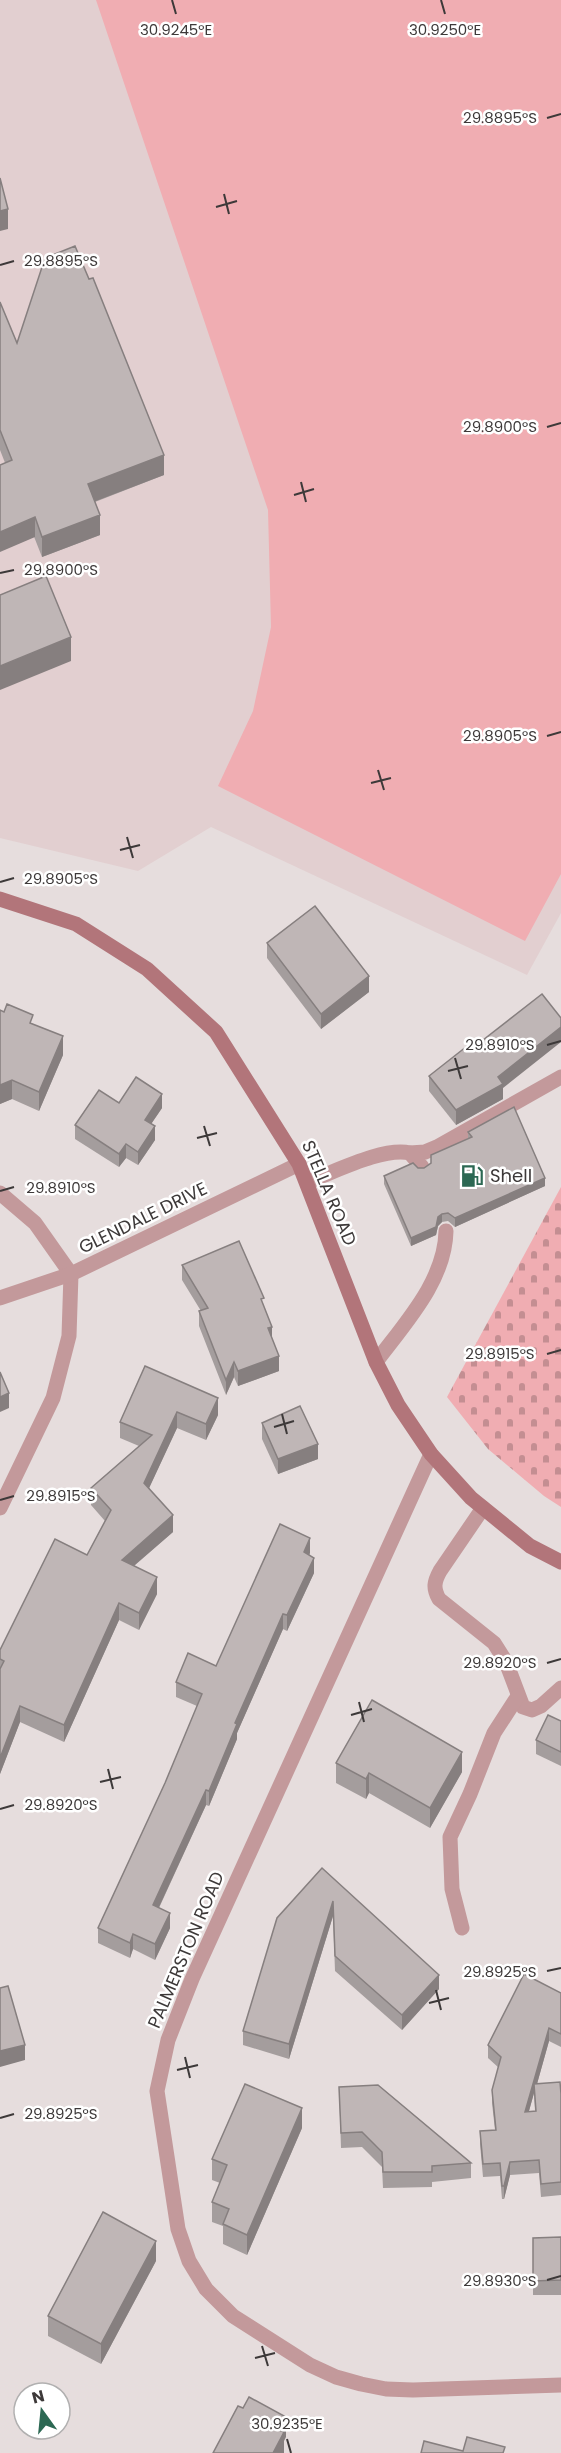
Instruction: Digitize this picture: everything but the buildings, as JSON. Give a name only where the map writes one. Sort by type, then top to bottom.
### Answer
[{"type":"main road","name":"STELLA ROAD","points":[[0,899],[76,924],[147,969],[216,1032],[299,1164],[376,1362],[398,1405],[431,1454],[471,1498],[530,1546],[561,1562]]},
{"type":"street","points":[[307,1182],[382,1155],[400,1151],[425,1152],[561,1077]]},
{"type":"street","points":[[410,1153],[422,1167]]},
{"type":"street","name":"GLENDALE DRIVE","points":[[0,1298],[71,1274],[299,1164]]},
{"type":"street","points":[[0,1193],[35,1223],[71,1274],[69,1336],[53,1398],[0,1508]]},
{"type":"street","points":[[376,1362],[420,1302],[439,1270],[446,1248],[446,1231]]},
{"type":"street","name":"PALMERSTON ROAD","points":[[431,1454],[192,1979],[168,2040],[157,2091],[178,2229],[189,2261],[206,2289],[233,2316],[310,2365],[336,2377],[361,2384],[386,2389],[413,2390],[561,2385]]},
{"type":"street","points":[[483,1508],[440,1571],[434,1582],[434,1591],[439,1599],[494,1643],[506,1662],[523,1707],[532,1710],[541,1706],[561,1688]]},
{"type":"street","points":[[462,1928],[452,1889],[450,1837],[494,1733],[518,1696]]},
{"type":"shaded area","points":[[0,0],[561,0],[561,913],[527,975],[211,827],[138,871],[0,838]]},
{"type":"green space","points":[[96,0],[561,0],[561,874],[525,941],[218,786],[253,711],[271,627],[268,510]]},
{"type":"green space","points":[[561,1187],[561,1507],[544,1496],[488,1449],[447,1397]]},
{"type":"place","name":"Shell","points":[[472,1176]]}]
